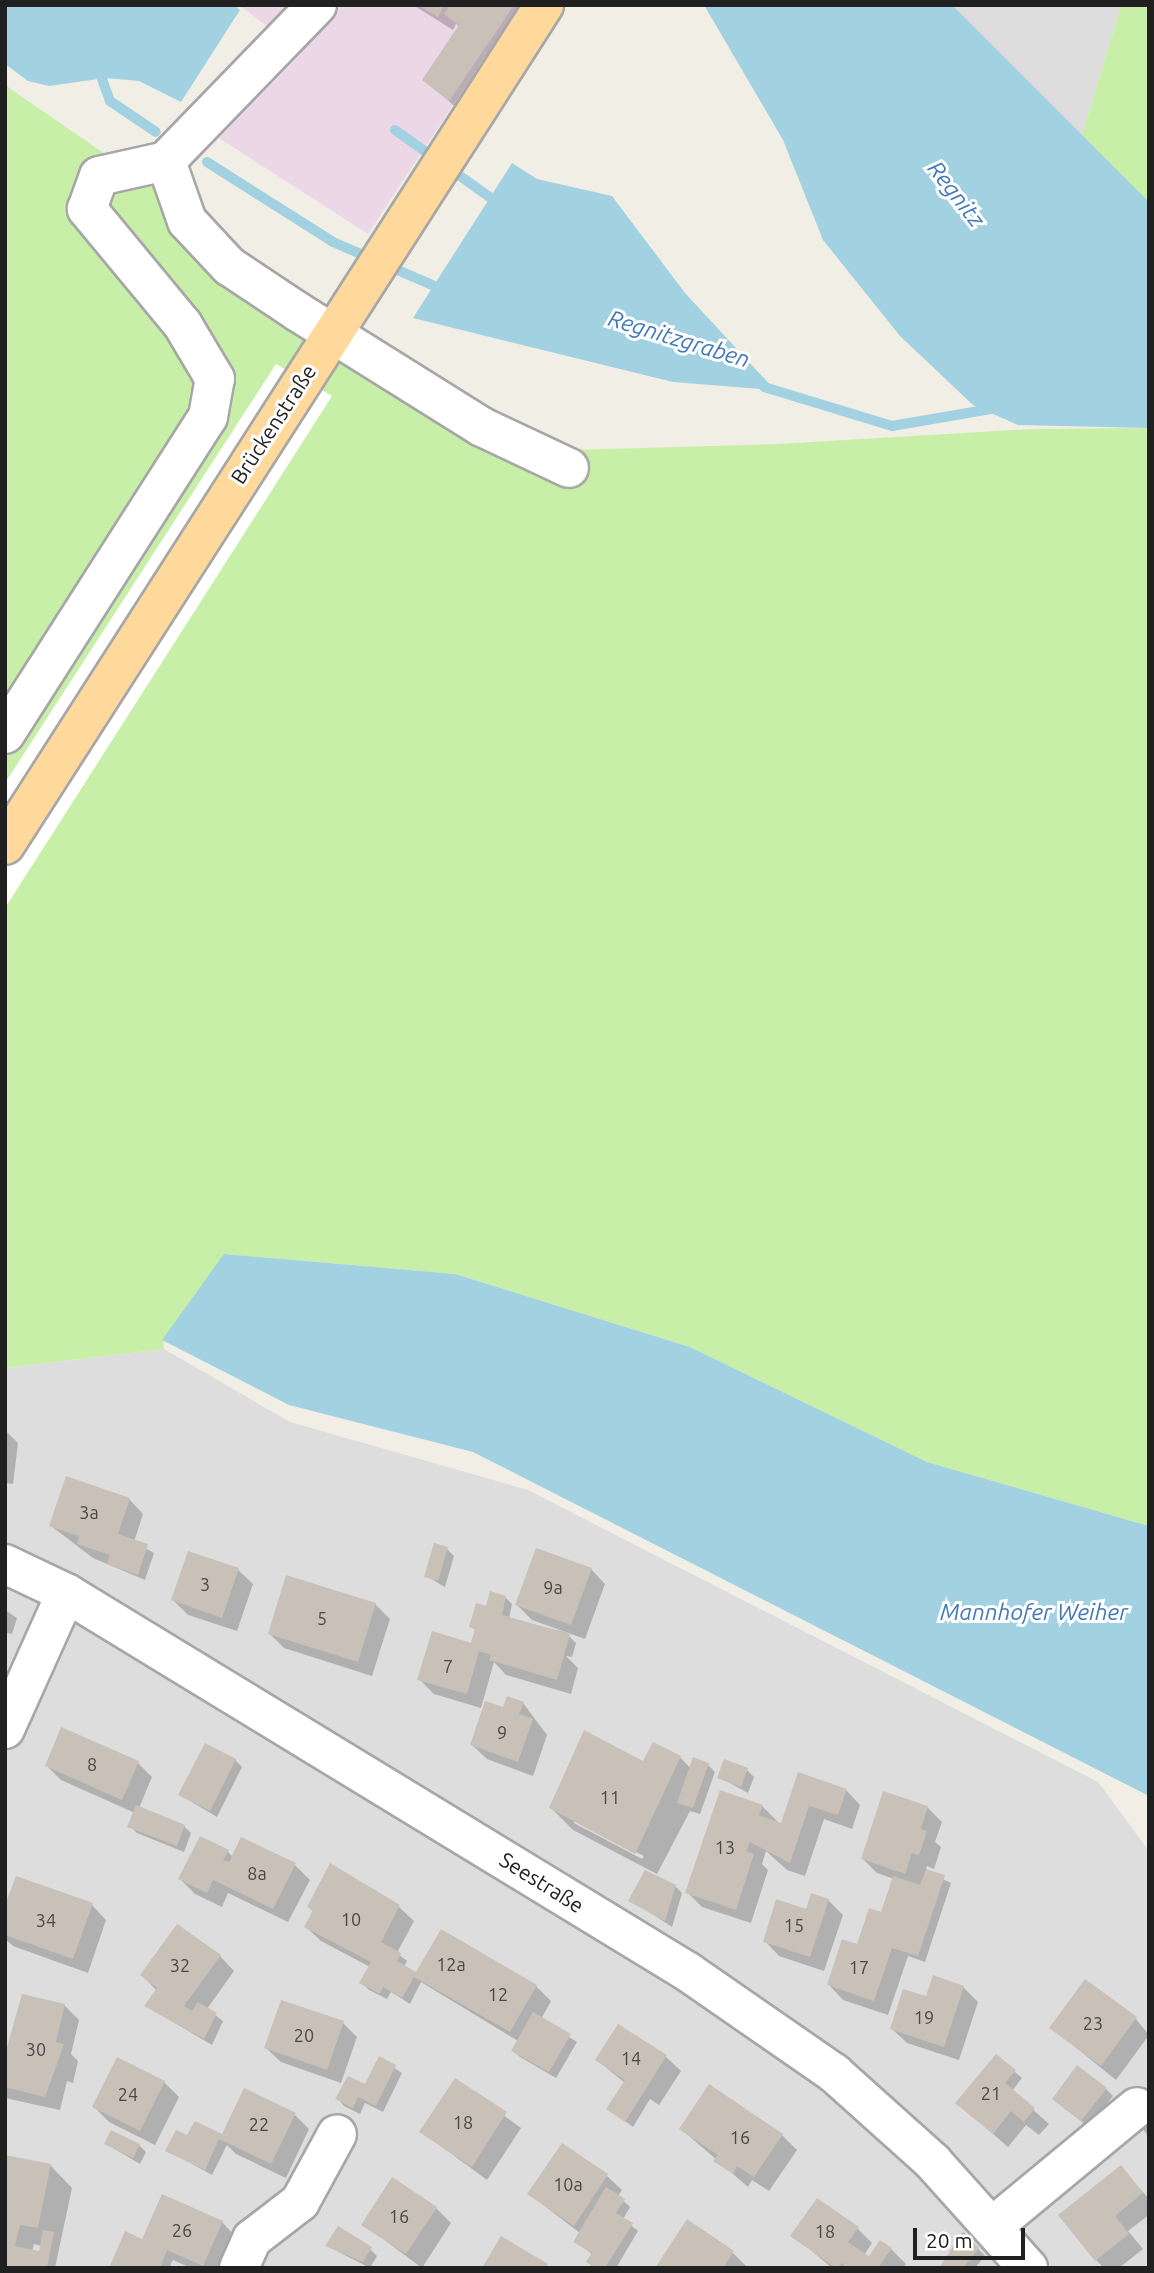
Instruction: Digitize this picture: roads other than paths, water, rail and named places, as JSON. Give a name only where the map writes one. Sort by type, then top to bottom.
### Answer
[{"type":"main road","name":"Brückenstraße","points":[[5,845],[485,92],[544,5]]},
{"type":"street","points":[[5,734],[208,417],[215,379],[183,325],[86,209],[99,176],[166,161],[317,5]]},
{"type":"street","points":[[166,161],[187,221],[229,266],[452,408],[569,468]]},
{"type":"street","name":"Seestraße","points":[[5,1564],[66,1593],[699,1980],[834,2073],[932,2161],[1028,2268]]},
{"type":"street","points":[[5,1729],[66,1593]]},
{"type":"street","points":[[992,2227],[1137,2108]]},
{"type":"street","points":[[239,2268],[252,2239],[300,2202],[337,2134]]},
{"type":"water","points":[[5,5],[234,5],[240,10],[181,102],[139,81],[105,78],[49,86],[28,81],[5,64]]},
{"type":"water","name":"Regnitz","points":[[704,5],[952,5],[1149,202],[1149,428],[1018,425],[973,405],[900,336],[823,240],[783,140]]},
{"type":"water","points":[[512,163],[537,179],[612,196],[685,293],[775,390],[673,382],[413,318]]},
{"type":"water","name":"Mannhofer Weiher","points":[[224,1254],[455,1274],[690,1347],[927,1462],[1149,1526],[1149,1796],[473,1452],[289,1405],[162,1340]]},
{"type":"waterway","name":"Regnitzgraben","points":[[98,68],[110,101],[156,132]]},
{"type":"waterway","points":[[395,130],[501,205]]},
{"type":"waterway","name":"Regnitzgraben","points":[[207,162],[333,242],[444,290]]},
{"type":"waterway","name":"Regnitzgraben","points":[[764,387],[892,426],[996,408]]}]
